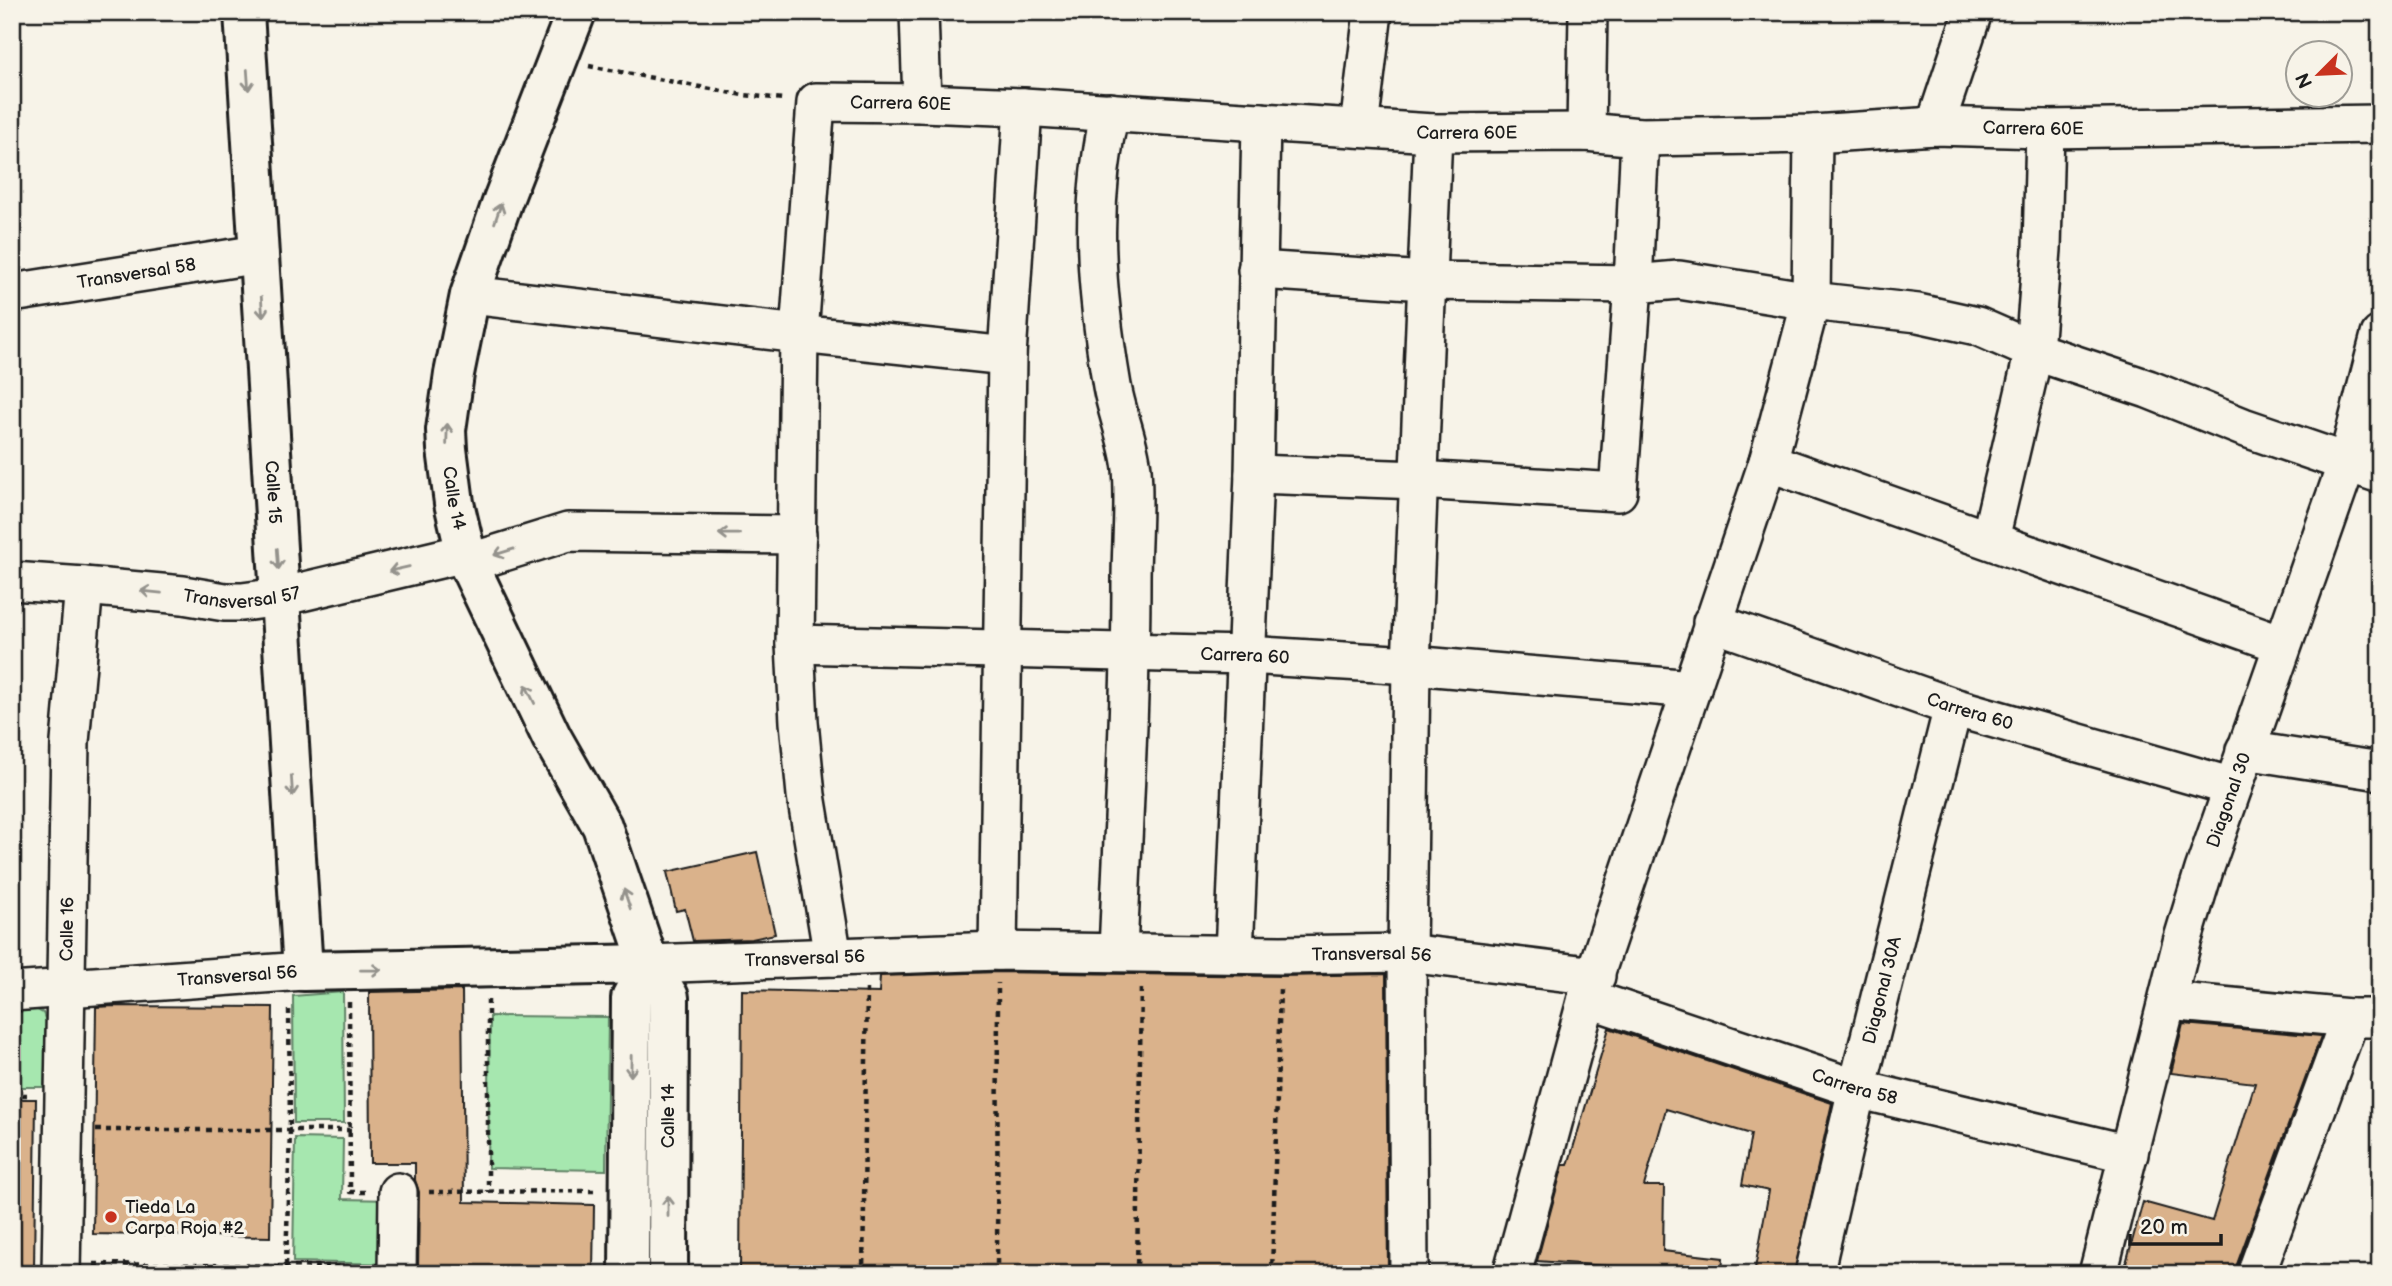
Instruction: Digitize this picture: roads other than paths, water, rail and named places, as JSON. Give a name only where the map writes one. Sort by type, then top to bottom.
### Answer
[{"type":"street","name":"Calle 15","points":[[244,12],[280,597],[296,972]]},
{"type":"street","name":"Calle 14","points":[[576,12],[503,200],[470,295],[446,430],[454,503],[467,558],[552,738],[603,826],[649,964],[669,998],[668,1274]]},
{"type":"street","points":[[919,12],[922,103]]},
{"type":"street","points":[[1359,128],[1373,12]]},
{"type":"street","points":[[1586,132],[1588,12]]},
{"type":"street","points":[[1935,126],[1973,12]]},
{"type":"street","name":"Carrera 60E","points":[[799,334],[816,102],[1023,107],[1433,133],[1586,132],[1640,137],[1813,134],[1935,126],[2045,128],[2380,124]]},
{"type":"street","points":[[998,951],[1007,356],[1023,107]]},
{"type":"street","points":[[1110,112],[1100,167],[1095,233],[1100,313],[1112,390],[1132,467],[1130,952]]},
{"type":"street","points":[[1234,954],[1254,474],[1261,122]]},
{"type":"street","points":[[1990,539],[2034,351],[2042,248],[2045,128]]},
{"type":"street","points":[[1409,1274],[1407,953],[1411,664],[1433,133]]},
{"type":"street","points":[[1512,1274],[1592,987],[1712,622],[1768,462],[1811,301],[1813,134]]},
{"type":"street","points":[[1254,474],[1419,480],[1618,492],[1633,284],[1640,137]]},
{"type":"street","name":"Transversal 58","points":[[12,293],[259,254]]},
{"type":"street","points":[[1257,270],[1426,281],[1633,284],[1679,280],[1811,301],[1918,313],[1977,326],[2034,351],[2148,389],[2243,427],[2363,469]]},
{"type":"street","points":[[470,295],[1007,356]]},
{"type":"street","points":[[799,334],[795,644],[799,722],[806,794],[850,957]]},
{"type":"street","name":"Diagonal 30","points":[[2098,1274],[2204,870],[2283,645],[2363,469],[2380,335]]},
{"type":"street","points":[[1768,462],[2283,645]]},
{"type":"street","name":"Transversal 57","points":[[12,581],[183,595],[225,602],[252,601],[467,558],[568,532],[797,535]]},
{"type":"street","name":"Calle 16","points":[[61,1269],[70,742],[84,586]]},
{"type":"street","name":"Carrera 60","points":[[1712,622],[1953,707],[2233,787]]},
{"type":"street","name":"Carrera 60","points":[[795,644],[1246,655],[1411,664],[1692,689]]},
{"type":"street","name":"Diagonal 30A","points":[[1814,1274],[1857,1088],[1953,707]]},
{"type":"street","points":[[2245,750],[2380,771]]},
{"type":"street","name":"Transversal 56","points":[[12,992],[296,972],[649,964],[998,951],[1281,955],[1407,953],[1592,987]]},
{"type":"street","points":[[629,1274],[631,998],[649,964]]},
{"type":"street","name":"Carrera 58","points":[[1592,987],[1857,1088],[2129,1154]]},
{"type":"street","points":[[2168,1001],[2365,1018],[2256,1274]]},
{"type":"street","points":[[397,1271],[398,1192]]},
{"type":"place","name":"Tieda La Carpa Roja #2","points":[[111,1217]]}]
